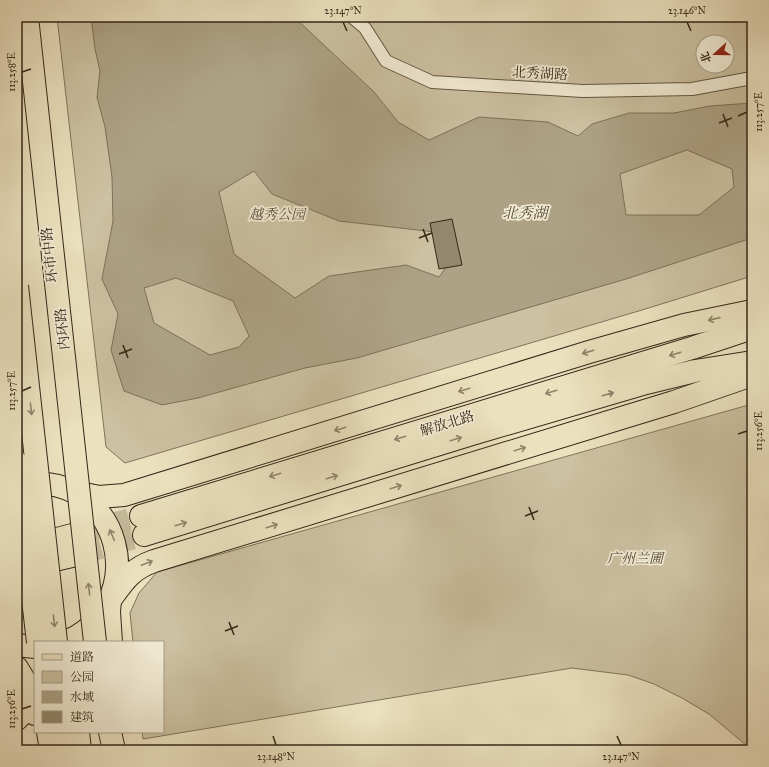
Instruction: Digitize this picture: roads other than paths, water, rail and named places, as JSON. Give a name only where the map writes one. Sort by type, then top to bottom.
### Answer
[{"type":"main road","name":"环市中路","points":[[26,17],[53,301],[75,492]]},
{"type":"main road","name":"内环路","points":[[26,17],[95,641]]},
{"type":"main road","points":[[17,286],[64,641]]},
{"type":"main road","points":[[17,484],[35,482],[98,497],[124,495],[589,352],[684,325],[752,311]]},
{"type":"main road","name":"解放北路","points":[[752,328],[142,526],[472,434],[646,383],[695,371],[752,362]]},
{"type":"main road","points":[[66,641],[86,630],[95,622],[130,574],[142,565],[674,402],[752,375]]},
{"type":"main road","points":[[17,463],[38,641]]},
{"type":"main road","points":[[75,492],[92,505],[99,513],[106,523],[117,552],[116,584],[110,600],[109,612],[111,641]]},
{"type":"main road","points":[[17,550],[78,544],[17,569]]},
{"type":"main road","points":[[17,645],[34,647]]},
{"type":"main road","points":[[17,668],[29,688],[30,712]]},
{"type":"main road","points":[[78,733],[80,750]]},
{"type":"main road","points":[[104,733],[106,750]]},
{"type":"main road","points":[[110,733],[114,750]]},
{"type":"main road","points":[[118,733],[119,750]]},
{"type":"main road","points":[[49,741],[67,750]]},
{"type":"lane","name":"北秀湖路","points":[[352,17],[365,28],[386,60],[432,82],[583,91],[614,91],[692,90],[752,78]]},
{"type":"water","name":"北秀湖","points":[[91,17],[294,17],[374,92],[398,122],[429,140],[479,117],[548,122],[578,136],[592,124],[629,113],[674,113],[710,106],[752,103],[752,238],[626,279],[357,358],[305,368],[198,398],[162,405],[124,391],[111,350],[118,314],[102,279],[113,221],[112,177],[105,127],[97,97],[100,71],[95,49]],"holes":[[[687,150],[732,169],[734,187],[699,215],[626,215],[620,174]],[[254,171],[272,194],[339,221],[435,232],[447,266],[439,277],[406,265],[329,276],[295,298],[234,254],[219,192]],[[176,278],[233,301],[249,336],[239,347],[210,355],[154,323],[144,288]]]},
{"type":"tunnel","points":[[76,534],[141,516]]},
{"type":"tunnel","points":[[80,554],[144,535]]},
{"type":"park label","name":"越秀公园","points":[[277,214]]},
{"type":"park label","name":"广州兰圃","points":[[635,558]]}]
